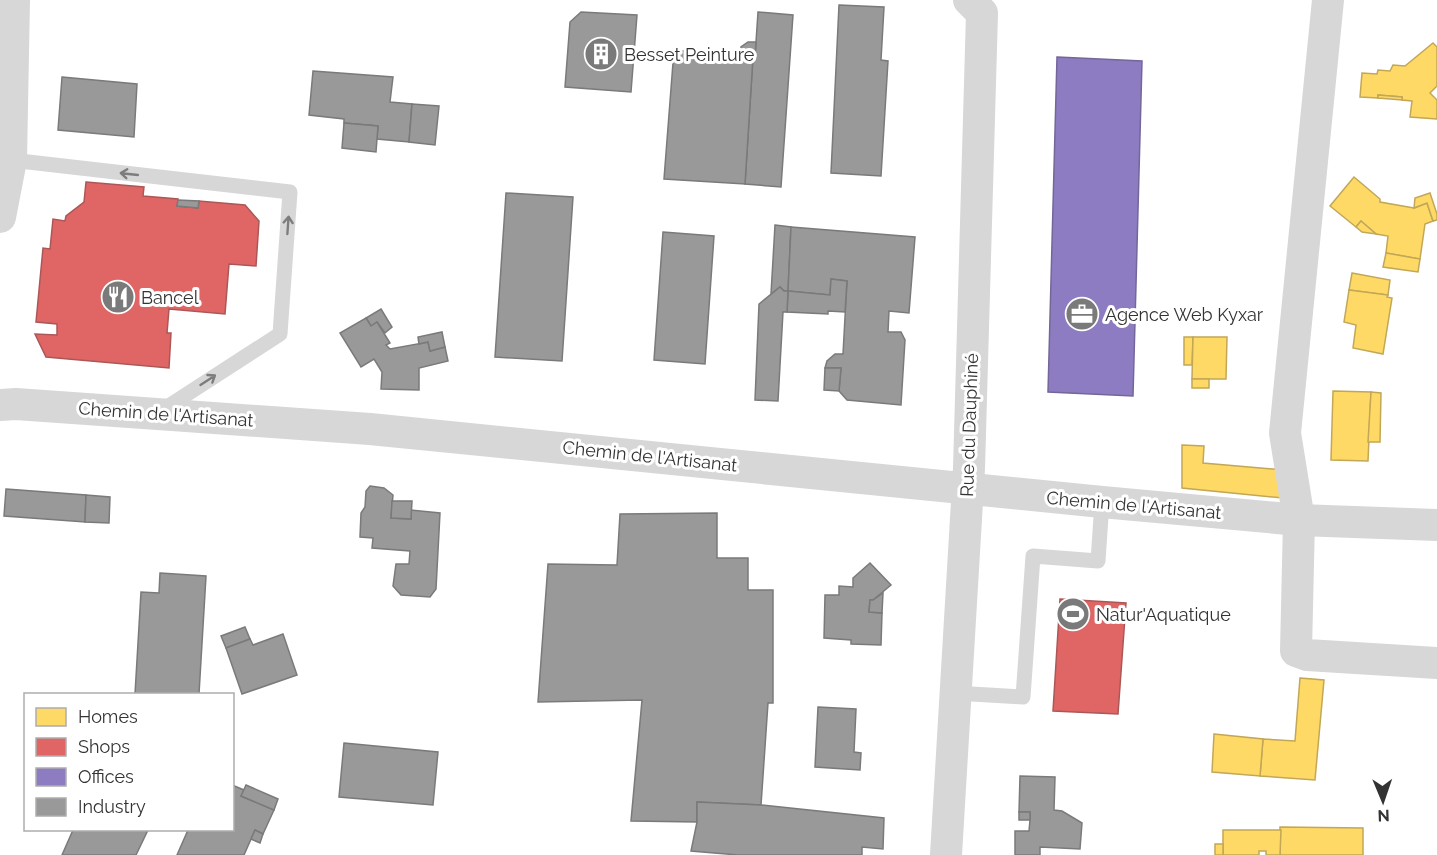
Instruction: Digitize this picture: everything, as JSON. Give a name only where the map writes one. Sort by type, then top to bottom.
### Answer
[{"type":"street","points":[[0,217],[11,160],[14,0]]},
{"type":"street","name":"Rue du Dauphiné","points":[[946,855],[968,488],[982,13],[969,0]]},
{"type":"street","points":[[1328,0],[1285,433],[1299,520],[1296,651],[1307,655],[1437,663]]},
{"type":"street","name":"Chemin de l'Artisanat","points":[[0,405],[159,412],[370,429],[1299,520],[1437,525]]},
{"type":"lane","points":[[11,160],[290,192],[280,334],[159,412]]},
{"type":"lane","points":[[955,693],[1023,697],[1033,556],[1098,561],[1102,502]]},
{"type":"building: Homes","points":[[1433,43],[1437,47],[1437,86],[1430,93],[1437,100],[1437,119],[1410,117],[1412,101],[1402,100],[1402,97],[1378,95],[1378,98],[1360,97],[1362,73],[1377,74],[1378,70],[1390,71],[1393,65],[1405,66]]},
{"type":"building: Homes","points":[[1378,95],[1402,97],[1402,100],[1378,98]]},
{"type":"building: Homes","points":[[1354,177],[1380,199],[1380,202],[1414,208],[1427,203],[1433,221],[1425,224],[1420,259],[1386,253],[1388,236],[1376,234],[1361,221],[1356,227],[1330,206]]},
{"type":"building: Homes","points":[[1430,193],[1437,214],[1437,220],[1433,221],[1427,203],[1414,208],[1415,198]]},
{"type":"building: Homes","points":[[1361,221],[1376,234],[1362,232],[1356,227]]},
{"type":"building: Homes","points":[[1386,253],[1420,259],[1418,272],[1383,267]]},
{"type":"building: Homes","points":[[1352,273],[1390,280],[1388,295],[1349,290]]},
{"type":"building: Homes","points":[[1349,290],[1388,295],[1387,297],[1392,298],[1383,354],[1353,348],[1356,325],[1344,322]]},
{"type":"building: Homes","points":[[1184,337],[1193,337],[1192,365],[1184,365]]},
{"type":"building: Homes","points":[[1193,337],[1227,337],[1226,379],[1192,379]]},
{"type":"building: Homes","points":[[1192,379],[1209,379],[1209,388],[1192,388]]},
{"type":"building: Homes","points":[[1333,391],[1371,392],[1368,461],[1331,460]]},
{"type":"building: Homes","points":[[1371,392],[1381,393],[1380,442],[1368,442]]},
{"type":"building: Homes","points":[[1182,445],[1204,446],[1203,463],[1285,470],[1283,498],[1182,488]]},
{"type":"building: Homes","points":[[1300,678],[1324,680],[1315,780],[1260,776],[1263,739],[1295,741]]},
{"type":"building: Homes","points":[[1214,734],[1263,739],[1260,776],[1212,772]]},
{"type":"building: Homes","points":[[1280,827],[1363,828],[1363,855],[1280,855]]},
{"type":"building: Homes","points":[[1223,830],[1281,830],[1280,855],[1266,855],[1266,851],[1259,851],[1259,855],[1223,855]]},
{"type":"building: Homes","points":[[1215,844],[1223,844],[1223,855],[1215,855]]},
{"type":"building: Shops","points":[[86,182],[144,187],[143,196],[178,199],[177,206],[198,208],[199,201],[245,205],[259,221],[256,266],[229,264],[225,314],[169,309],[167,333],[171,333],[169,368],[46,357],[35,334],[57,335],[57,324],[36,322],[43,248],[50,249],[53,219],[65,221],[66,216],[84,202]]},
{"type":"building: Shops","points":[[1060,599],[1126,603],[1118,714],[1053,711]]},
{"type":"building: Offices","points":[[1057,57],[1142,61],[1133,396],[1048,392]]},
{"type":"building: Industry","points":[[839,5],[884,7],[881,60],[888,61],[881,176],[831,173]]},
{"type":"building: Industry","name":"Besset Peinture","points":[[581,12],[637,15],[631,92],[565,87],[570,22]]},
{"type":"building: Industry","points":[[758,12],[793,15],[781,187],[745,184]]},
{"type":"building: Industry","points":[[748,42],[756,42],[755,57],[741,56],[741,47]]},
{"type":"building: Industry","points":[[674,50],[753,57],[745,184],[664,179]]},
{"type":"building: Industry","points":[[313,71],[393,77],[390,102],[412,104],[409,142],[377,139],[378,126],[344,123],[344,119],[309,115]]},
{"type":"building: Industry","points":[[62,77],[137,84],[134,137],[58,130]]},
{"type":"building: Industry","points":[[412,104],[439,106],[435,145],[409,142]]},
{"type":"building: Industry","points":[[344,123],[378,126],[376,152],[342,148]]},
{"type":"building: Industry","points":[[506,193],[573,197],[562,361],[495,357]]},
{"type":"building: Industry","points":[[178,200],[199,201],[198,208],[177,206]]},
{"type":"building: Industry","points":[[775,225],[791,227],[788,291],[780,287],[771,294]]},
{"type":"building: Industry","points":[[791,227],[915,237],[909,313],[889,311],[888,332],[901,332],[905,340],[901,405],[847,400],[839,391],[841,368],[825,368],[827,361],[835,354],[843,354],[847,281],[831,279],[830,295],[788,291]]},
{"type":"building: Industry","points":[[663,232],[714,236],[705,364],[654,360]]},
{"type":"building: Industry","points":[[831,279],[847,281],[845,312],[828,311],[828,314],[787,312],[788,291],[830,295]]},
{"type":"building: Industry","points":[[780,287],[788,291],[787,312],[783,312],[778,401],[755,400],[759,304]]},
{"type":"building: Industry","points":[[381,309],[392,327],[385,333],[377,322],[371,326],[366,318]]},
{"type":"building: Industry","points":[[366,318],[371,326],[377,322],[390,343],[386,345],[390,349],[428,342],[430,351],[445,347],[448,361],[419,368],[419,390],[381,389],[382,372],[374,359],[361,367],[340,333]]},
{"type":"building: Industry","points":[[442,332],[445,347],[430,351],[428,342],[419,344],[418,337]]},
{"type":"building: Industry","points":[[825,368],[841,368],[839,391],[824,390]]},
{"type":"building: Industry","points":[[370,486],[384,488],[393,495],[391,518],[411,519],[411,510],[440,513],[436,589],[430,597],[401,595],[393,586],[396,564],[409,564],[410,551],[372,548],[373,538],[360,537],[361,513],[365,507],[366,491]]},
{"type":"building: Industry","points":[[6,489],[86,495],[85,522],[4,516]]},
{"type":"building: Industry","points":[[86,495],[110,497],[109,523],[85,522]]},
{"type":"building: Industry","points":[[392,501],[412,501],[411,519],[391,518]]},
{"type":"building: Industry","points":[[717,513],[717,558],[748,558],[748,590],[773,590],[773,703],[768,703],[761,805],[697,802],[697,822],[631,821],[642,700],[538,702],[548,564],[617,565],[620,514]]},
{"type":"building: Industry","points":[[870,563],[891,585],[870,600],[869,612],[882,613],[881,645],[851,644],[851,640],[824,638],[825,595],[839,595],[839,586],[853,587],[853,578]]},
{"type":"building: Industry","points":[[160,573],[206,576],[199,693],[135,693],[141,592],[159,593]]},
{"type":"building: Industry","points":[[883,593],[882,613],[869,612],[870,600]]},
{"type":"building: Industry","points":[[245,627],[250,639],[226,648],[221,636]]},
{"type":"building: Industry","points":[[283,634],[297,675],[242,694],[226,648],[250,639],[253,645]]},
{"type":"building: Industry","points":[[818,707],[856,709],[854,752],[861,753],[860,770],[815,767]]},
{"type":"building: Industry","points":[[344,743],[438,752],[433,805],[339,797]]},
{"type":"building: Industry","points":[[1020,776],[1055,777],[1054,810],[1062,811],[1082,823],[1080,849],[1040,847],[1040,855],[1015,855],[1015,831],[1029,831],[1030,820],[1030,812],[1019,812]]},
{"type":"building: Industry","points":[[246,785],[278,799],[274,810],[241,796]]},
{"type":"building: Industry","points":[[234,786],[244,790],[241,796],[274,810],[263,834],[255,830],[244,855],[177,855],[188,831],[234,831]]},
{"type":"building: Industry","points":[[697,802],[761,805],[884,818],[883,849],[862,847],[862,855],[738,855],[691,851],[697,822]]},
{"type":"building: Industry","points":[[1019,812],[1030,812],[1030,820],[1019,820]]},
{"type":"building: Industry","points":[[255,830],[263,834],[260,843],[251,839]]},
{"type":"building: Industry","points":[[73,831],[148,831],[136,855],[62,855]]},
{"type":"place","name":"Besset Peinture","points":[[601,54]]},
{"type":"place","name":"Bancel","points":[[118,297]]},
{"type":"place","name":"Agence Web Kyxar","points":[[1082,314]]},
{"type":"place","name":"Natur'Aquatique","points":[[1073,614]]}]
